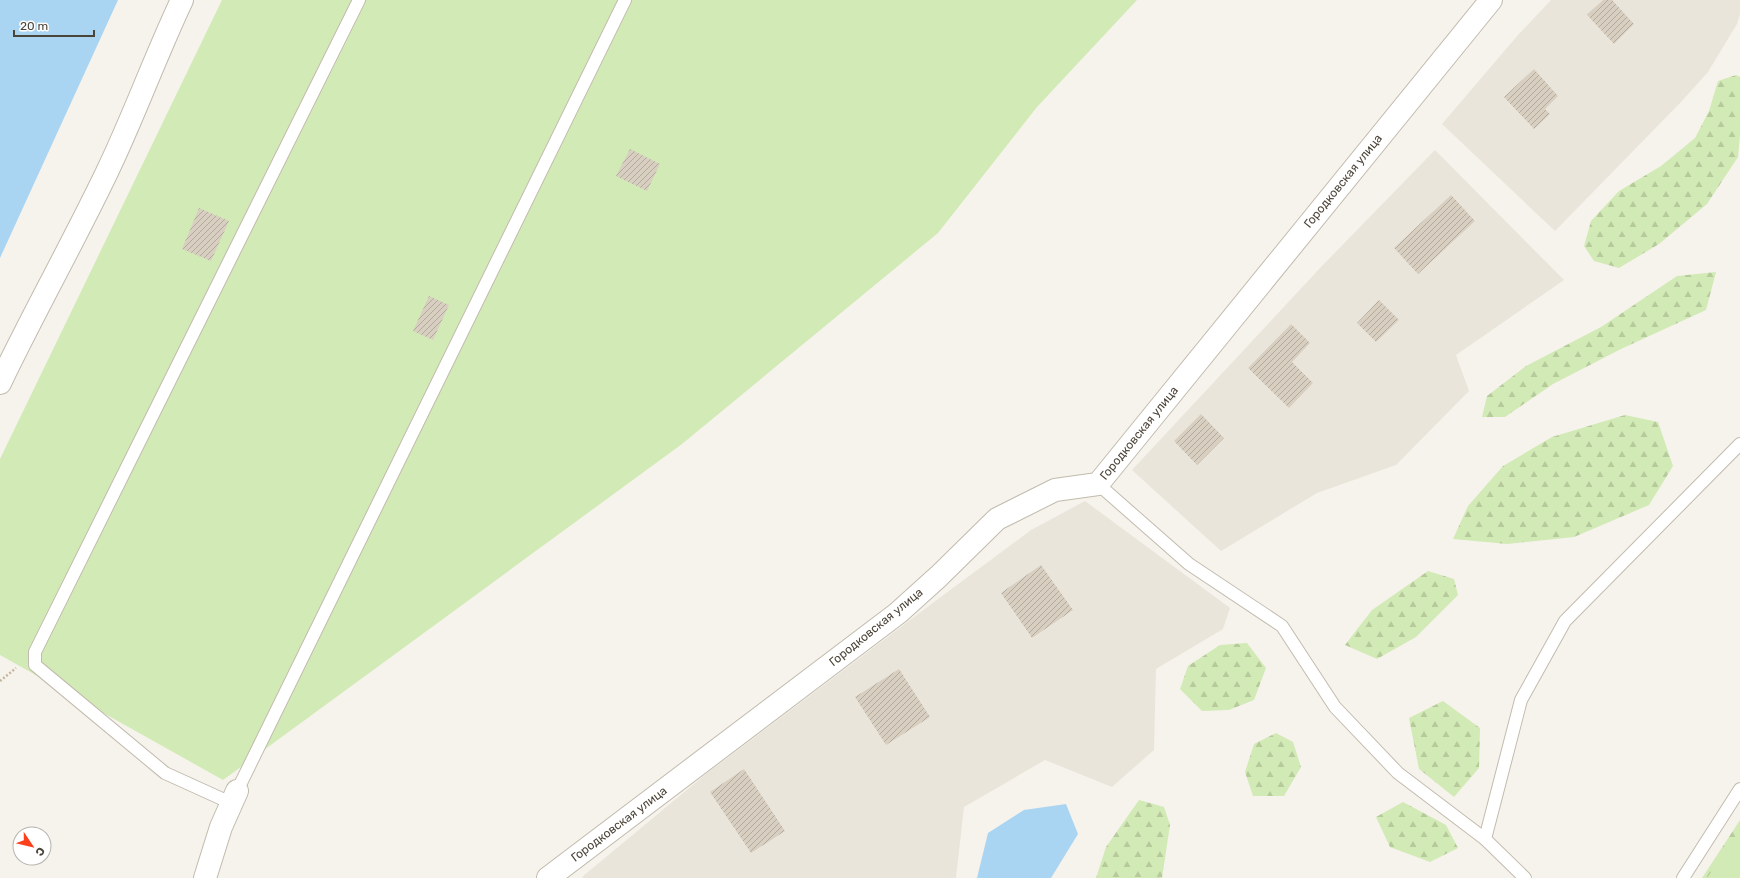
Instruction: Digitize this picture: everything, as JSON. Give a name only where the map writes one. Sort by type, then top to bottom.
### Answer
[{"type":"street","points":[[0,383],[24,332],[107,172],[164,38],[182,0]]},
{"type":"street","name":"Городковская улица","points":[[548,878],[898,613],[939,576],[997,519],[1055,490],[1098,484],[1491,0]]},
{"type":"street","points":[[205,878],[221,827],[234,797]]},
{"type":"lane","points":[[359,0],[36,652],[35,665],[165,773],[234,797],[625,0]]},
{"type":"lane","points":[[1485,839],[1521,700],[1564,620],[1740,444]]},
{"type":"lane","points":[[1098,484],[1189,564],[1282,626],[1335,707],[1393,767],[1485,839],[1525,878]]},
{"type":"lane","points":[[1683,878],[1740,789]]},
{"type":"shaded area","points":[[1551,0],[1740,0],[1740,14],[1737,24],[1708,72],[1681,102],[1555,231],[1442,124],[1518,35]]},
{"type":"shaded area","points":[[1435,150],[1564,280],[1456,355],[1469,391],[1396,465],[1317,493],[1221,551],[1132,470],[1321,267]]},
{"type":"shaded area","points":[[1085,501],[1230,608],[1223,629],[1156,669],[1154,750],[1112,787],[1045,760],[964,807],[956,878],[582,877],[706,774],[938,599],[1031,530]]},
{"type":"green space","points":[[222,0],[1137,0],[1037,107],[938,233],[682,444],[223,780],[0,655],[0,459]]},
{"type":"green space","points":[[1736,75],[1740,77],[1740,135],[1738,157],[1707,204],[1659,244],[1619,268],[1594,261],[1584,246],[1591,221],[1619,191],[1661,166],[1695,138],[1709,111],[1718,81]]},
{"type":"green space","points":[[1716,272],[1706,310],[1621,349],[1553,384],[1505,417],[1482,417],[1487,396],[1526,366],[1601,327],[1677,276]]},
{"type":"green space","points":[[1625,415],[1658,422],[1673,466],[1649,505],[1574,537],[1507,544],[1453,539],[1468,506],[1503,466],[1552,437]]},
{"type":"green space","points":[[1428,571],[1454,579],[1458,595],[1416,637],[1377,659],[1345,645],[1372,610]]},
{"type":"green space","points":[[1247,643],[1266,668],[1254,700],[1229,710],[1202,711],[1180,689],[1188,666],[1220,645]]},
{"type":"green space","points":[[1443,701],[1480,728],[1479,768],[1454,797],[1419,769],[1409,718]]},
{"type":"green space","points":[[1276,733],[1293,742],[1301,767],[1284,796],[1253,796],[1245,772],[1254,744]]},
{"type":"green space","points":[[1139,800],[1164,807],[1170,825],[1162,878],[1096,878],[1106,847]]},
{"type":"green space","points":[[1403,802],[1446,825],[1458,848],[1430,862],[1390,847],[1376,817]]},
{"type":"green space","points":[[1740,820],[1740,878],[1702,878]]},
{"type":"green space","points":[[1740,830],[1740,878],[1707,878]]},
{"type":"water","points":[[0,0],[118,0],[0,258]]},
{"type":"water","points":[[1066,804],[1078,834],[1051,878],[977,878],[988,833],[1024,810]]},
{"type":"building","points":[[1603,0],[1612,0],[1634,24],[1614,44],[1587,15]]},
{"type":"building","points":[[1534,69],[1558,96],[1545,109],[1550,114],[1534,129],[1504,97]]},
{"type":"building","points":[[630,149],[660,164],[647,191],[616,176]]},
{"type":"building","points":[[1451,195],[1475,221],[1418,274],[1394,248]]},
{"type":"building","points":[[199,208],[229,221],[211,261],[182,249]]},
{"type":"building","points":[[429,296],[449,305],[433,340],[413,331]]},
{"type":"building","points":[[1379,300],[1399,320],[1376,342],[1357,323]]},
{"type":"building","points":[[1291,324],[1310,343],[1292,362],[1313,383],[1289,408],[1248,368]]},
{"type":"building","points":[[1201,414],[1224,438],[1197,465],[1174,441]]},
{"type":"building","points":[[1041,565],[1073,610],[1032,638],[1001,593]]},
{"type":"building","points":[[899,669],[930,717],[886,745],[855,697]]},
{"type":"building","points":[[744,769],[785,831],[751,853],[710,792]]}]
